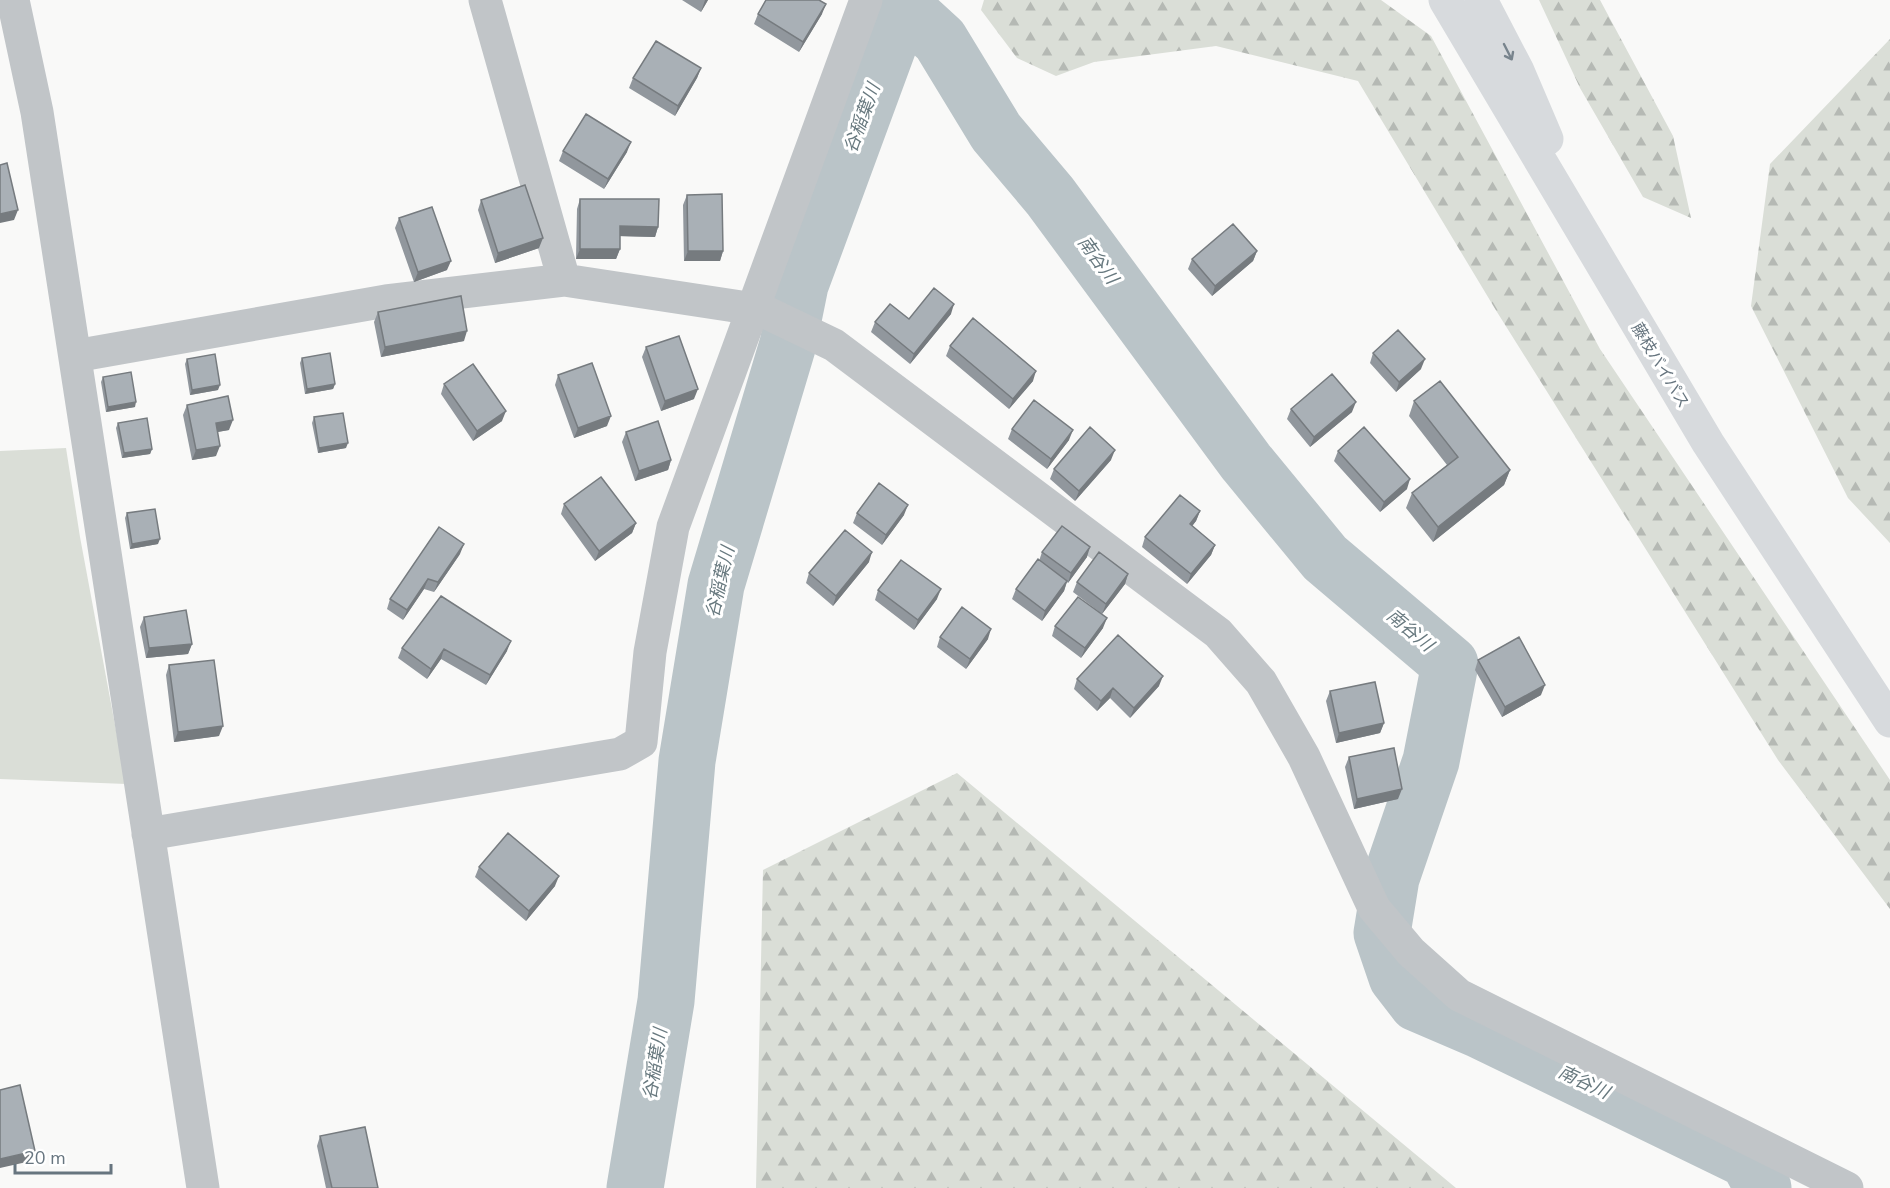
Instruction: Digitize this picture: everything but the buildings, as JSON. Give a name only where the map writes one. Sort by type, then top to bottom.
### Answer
[{"type":"highway","name":"藤枝バイパス","points":[[1445,0],[1708,443],[1890,721]]},
{"type":"highway","points":[[1481,0],[1518,71],[1605,271]]},
{"type":"street","points":[[13,0],[37,112],[203,1188]]},
{"type":"street","points":[[485,0],[564,280]]},
{"type":"street","points":[[148,834],[620,754],[641,742],[650,652],[673,527],[757,309],[866,0]]},
{"type":"street","points":[[75,356],[386,302],[564,280],[757,309],[834,345],[1218,633],[1261,682],[1304,757],[1374,908],[1411,952],[1459,995],[1847,1188]]},
{"type":"green space","points":[[984,0],[1381,0],[1431,36],[1600,349],[1890,780],[1890,909],[1778,760],[1497,312],[1358,81],[1216,46],[1094,62],[1056,76],[1017,58],[981,10]]},
{"type":"green space","points":[[1539,0],[1600,0],[1673,136],[1691,218],[1643,197],[1580,88]]},
{"type":"green space","points":[[1890,39],[1890,543],[1848,498],[1751,306],[1770,164]]},
{"type":"green space","points":[[66,448],[80,537],[126,784],[0,779],[0,451]]},
{"type":"green space","points":[[957,773],[1456,1188],[756,1188],[763,870]]},
{"type":"waterway","name":"谷稲葉川","points":[[635,1188],[666,1001],[687,761],[716,585],[788,344],[800,285],[905,0]]},
{"type":"waterway","name":"南谷川","points":[[901,10],[917,19],[940,40],[996,132],[1050,196],[1246,462],[1325,558],[1450,664],[1431,761],[1391,878],[1382,933],[1397,977],[1417,1003],[1480,1030],[1748,1160],[1763,1188]]}]
